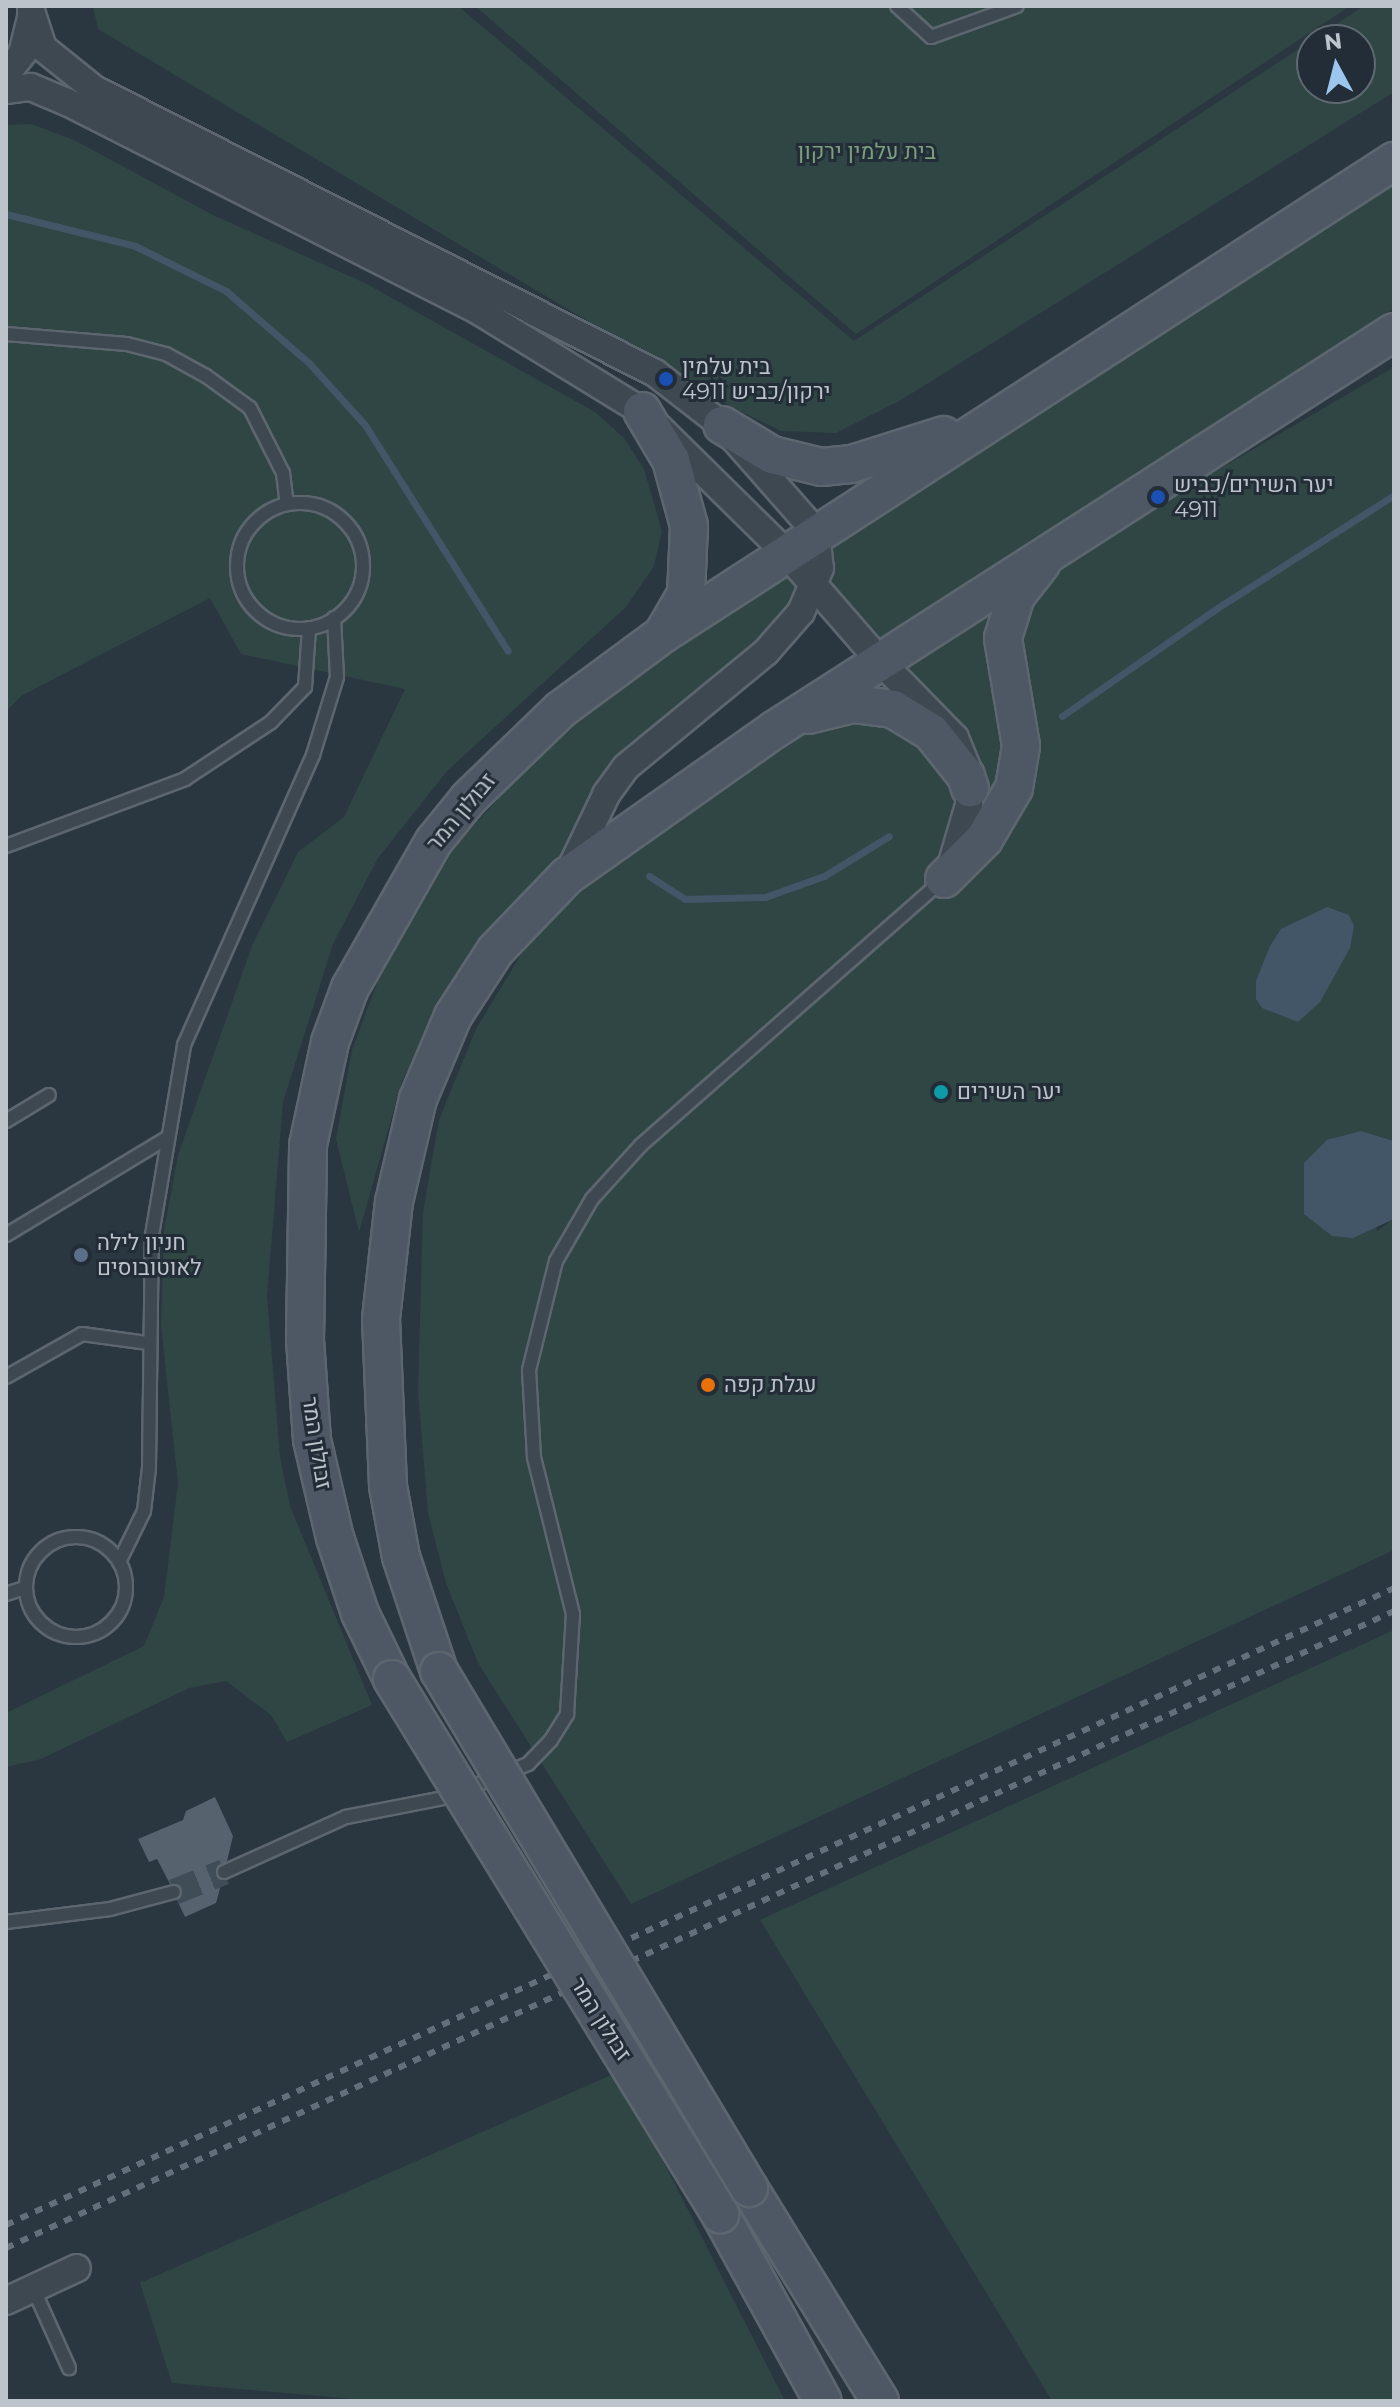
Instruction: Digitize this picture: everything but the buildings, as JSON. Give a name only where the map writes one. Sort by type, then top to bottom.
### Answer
[{"type":"main road","points":[[722,425],[772,455],[822,467],[852,464],[955,432],[1015,405],[1394,161]]},
{"type":"main road","points":[[944,879],[984,839],[1014,788],[1021,746],[1003,655],[1005,623],[1023,584],[1072,535],[1394,332]]},
{"type":"main road","name":"זבולון המר","points":[[823,2401],[720,2214],[392,1679],[360,1613],[335,1538],[312,1440],[305,1340],[308,1145],[330,1042],[370,947],[443,830],[560,710],[663,634],[1015,405]]},
{"type":"main road","points":[[642,411],[671,460],[689,526],[686,594],[663,634]]},
{"type":"main road","name":"זבולון המר","points":[[880,2401],[439,1671],[401,1557],[388,1486],[381,1319],[394,1202],[418,1099],[453,1016],[495,951],[567,876],[878,659],[1072,535]]},
{"type":"main road","points":[[774,730],[833,707],[893,709],[931,732],[966,776],[970,788]]},
{"type":"street","points":[[6,74],[22,54],[31,9]]},
{"type":"street","points":[[31,9],[43,48],[94,89],[655,373],[722,425],[816,532],[822,555],[815,583],[801,612],[766,652],[626,767],[567,876]]},
{"type":"street","points":[[6,90],[31,87],[67,102],[477,310],[642,411],[786,553],[878,659],[945,723],[963,754],[970,788],[963,838],[944,879]]},
{"type":"street","points":[[6,2301],[77,2268]]},
{"type":"lane","points":[[897,6],[931,37],[1017,6]]},
{"type":"lane","points":[[6,334],[127,344],[166,354],[206,376],[250,408],[283,473],[287,504]]},
{"type":"lane","points":[[287,504],[325,508],[341,518],[358,542],[363,570],[358,589],[334,618],[309,628],[270,622],[243,595],[237,577],[237,557],[253,522],[287,504]]},
{"type":"lane","points":[[119,1562],[134,1539],[146,1497],[148,1343],[156,1187],[184,1045],[298,795],[333,691],[338,647],[334,618]]},
{"type":"lane","points":[[6,846],[185,779],[271,722],[305,687],[309,628]]},
{"type":"lane","points":[[224,1872],[346,1817],[444,1798],[528,1764],[551,1740],[567,1714],[573,1614],[534,1457],[529,1370],[556,1261],[592,1199],[641,1145],[944,879]]},
{"type":"lane","points":[[6,1121],[49,1095]]},
{"type":"lane","points":[[6,1235],[167,1138]]},
{"type":"lane","points":[[6,1377],[82,1334],[148,1343]]},
{"type":"lane","points":[[62,1538],[94,1540],[119,1562],[125,1576],[122,1606],[115,1619],[89,1635],[59,1635],[45,1627],[28,1603],[25,1588],[35,1557],[62,1538]]},
{"type":"lane","points":[[6,1594],[25,1588]]},
{"type":"lane","points":[[6,1922],[99,1911],[174,1892]]},
{"type":"lane","points":[[33,2288],[69,2368]]},
{"type":"green space","points":[[93,6],[458,6],[854,341],[1296,51],[1296,104],[1375,104],[901,400],[836,433],[781,431],[730,406],[98,29]]},
{"type":"green space","name":"בית עלמין ירקון","points":[[475,6],[1350,6],[1323,24],[1296,24],[1296,42],[856,334]]},
{"type":"green space","points":[[1364,6],[1394,6],[1394,92],[1376,103],[1376,24],[1336,24]]},
{"type":"green space","points":[[31,124],[74,140],[213,215],[365,283],[595,412],[624,438],[644,469],[662,531],[654,566],[626,607],[447,771],[378,858],[333,944],[283,1102],[267,1296],[280,1457],[290,1506],[372,1705],[287,1742],[271,1715],[226,1681],[189,1688],[41,1759],[6,1767],[6,1713],[144,1646],[164,1597],[178,1483],[161,1325],[164,1231],[178,1155],[252,946],[298,852],[344,817],[405,689],[241,654],[210,598],[21,696],[6,712],[6,125]]},
{"type":"green space","points":[[1394,181],[1394,308],[879,639],[830,583],[833,544]]},
{"type":"green space","points":[[1394,367],[1394,1141],[1361,1131],[1377,1231],[1394,1219],[1394,1550],[631,1904],[478,1663],[446,1583],[428,1513],[418,1391],[423,1212],[439,1120],[476,1029],[528,943],[581,888],[623,855],[1105,536]]},
{"type":"green space","points":[[782,567],[803,584],[777,628],[569,844],[438,1010],[402,1081],[359,1232],[336,1139],[352,1050],[400,922],[446,856],[558,734]]},
{"type":"green space","points":[[1394,1630],[1394,2401],[1052,2401],[760,1920]]},
{"type":"green space","points":[[618,2072],[785,2401],[377,2401],[172,2383],[140,2283]]},
{"type":"water","points":[[1327,907],[1349,915],[1354,926],[1350,948],[1320,1002],[1298,1022],[1262,1008],[1256,999],[1256,981],[1270,946],[1281,929]]},
{"type":"water","points":[[1361,1131],[1394,1141],[1394,1219],[1353,1238],[1332,1236],[1304,1214],[1304,1163],[1327,1140]]},
{"type":"waterway","points":[[6,214],[135,246],[226,291],[309,363],[365,425],[508,651]]},
{"type":"waterway","points":[[1062,716],[1222,605],[1394,495]]},
{"type":"waterway","points":[[649,876],[685,899],[765,897],[824,876],[889,836]]},
{"type":"tunnel","points":[[174,1892],[224,1872]]},
{"type":"railway","points":[[6,2225],[1394,1588]]},
{"type":"railway","points":[[6,2248],[1394,1611]]},
{"type":"place","name":"בית עלמין ירקון/כביש 4911","points":[[666,379]]},
{"type":"place","name":"יער השירים/כביש 4911","points":[[1158,497]]},
{"type":"place","name":"יער השירים","points":[[941,1092]]},
{"type":"place","name":"חניון לילה לאוטובוסים","points":[[81,1255]]},
{"type":"place","name":"עגלת קפה","points":[[708,1385]]}]
